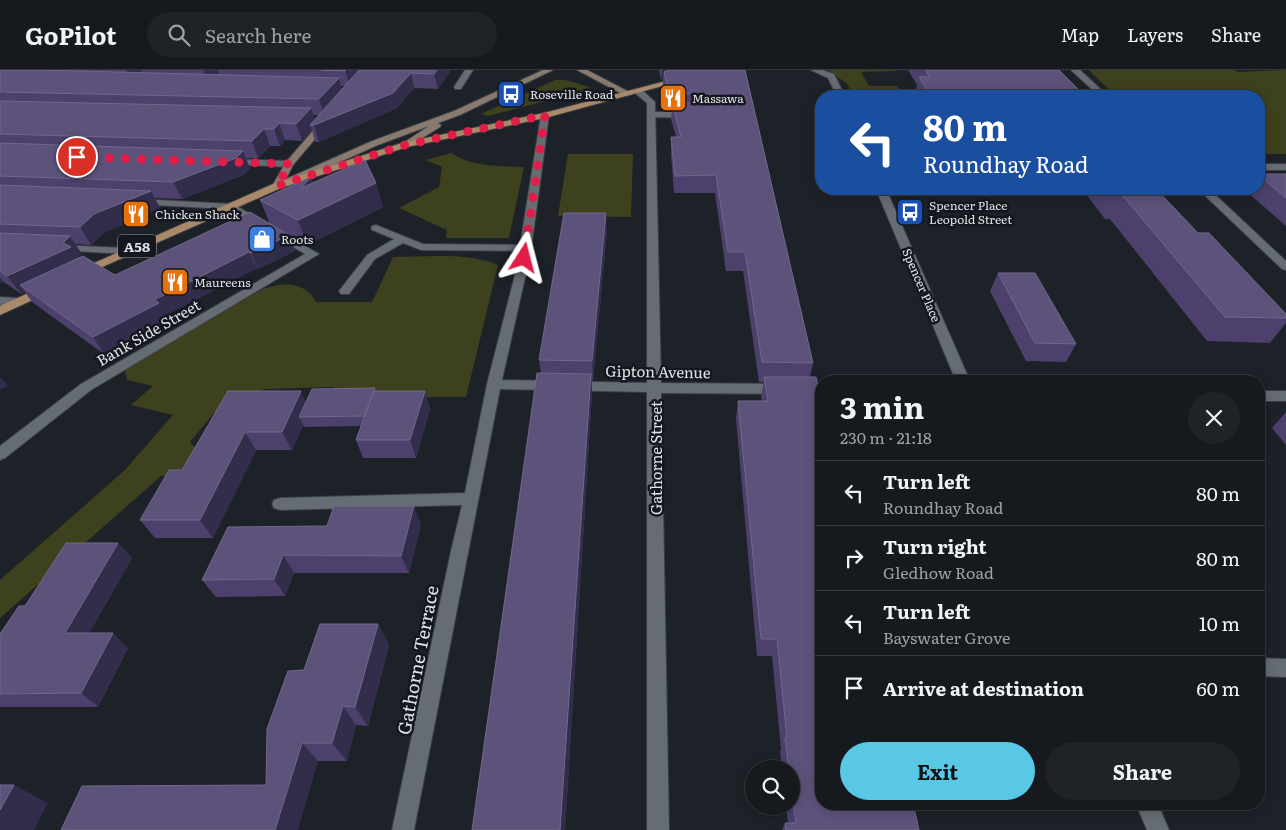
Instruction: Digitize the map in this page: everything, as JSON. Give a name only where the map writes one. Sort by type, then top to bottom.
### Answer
[{"type":"main road","name":"A58","points":[[73,276],[277,186],[405,145],[545,115],[717,70]]},
{"type":"main road","points":[[0,311],[54,285]]},
{"type":"street","points":[[458,87],[469,70]]},
{"type":"street","points":[[277,186],[375,143],[457,112],[549,70]]},
{"type":"street","points":[[580,70],[634,93]]},
{"type":"street","points":[[815,70],[831,76],[838,90]]},
{"type":"street","points":[[1075,70],[1097,90]]},
{"type":"street","name":"Gathorne Street","points":[[634,93],[651,102],[658,830]]},
{"type":"street","points":[[277,186],[290,164],[334,112]]},
{"type":"street","points":[[405,145],[457,112]]},
{"type":"street","name":"Gathorne Terrace","points":[[403,830],[494,384],[523,258],[545,115]]},
{"type":"street","points":[[651,115],[699,115]]},
{"type":"street","points":[[317,120],[327,120]]},
{"type":"street","points":[[220,162],[290,164]]},
{"type":"street","points":[[1265,167],[1286,167]]},
{"type":"street","name":"Spencer Place","points":[[885,195],[960,375]]},
{"type":"street","points":[[1209,195],[1286,267]]},
{"type":"street","points":[[129,202],[229,206]]},
{"type":"street","name":"Bank Side Street","points":[[0,454],[86,386],[313,254],[229,206]]},
{"type":"street","points":[[376,228],[422,248],[523,258]]},
{"type":"street","points":[[345,291],[370,258],[402,239]]},
{"type":"street","points":[[49,248],[127,251]]},
{"type":"street","points":[[0,301],[18,302]]},
{"type":"street","name":"Gipton Avenue","points":[[494,384],[654,388],[815,389]]},
{"type":"street","points":[[1265,396],[1286,396]]},
{"type":"street","points":[[280,504],[472,499]]},
{"type":"street","points":[[1265,667],[1286,668]]},
{"type":"street","points":[[1150,810],[1158,830]]},
{"type":"green space","points":[[828,70],[895,70],[898,71],[861,72],[869,86],[897,86],[899,90],[851,90],[846,83]]},
{"type":"green space","points":[[1089,70],[1234,70],[1238,72],[1286,70],[1286,154],[1265,154],[1265,90],[1109,90]]},
{"type":"green space","points":[[555,80],[566,80],[589,87],[588,90],[488,116],[481,114]]},
{"type":"green space","points":[[451,153],[459,158],[477,163],[524,167],[509,238],[446,238],[447,230],[399,208],[439,187],[442,167],[426,160]]},
{"type":"green space","points":[[568,154],[633,154],[631,217],[558,216]]},
{"type":"green space","points":[[393,257],[474,258],[498,265],[466,397],[347,397],[333,387],[264,389],[214,413],[190,442],[222,475],[161,476],[0,618],[0,580],[125,470],[173,415],[131,405],[153,386],[127,380],[125,370],[143,357],[263,289],[286,284],[306,290],[316,302],[372,302]]},
{"type":"building","points":[[0,70],[339,78],[319,99],[0,92]]},
{"type":"building","points":[[359,70],[437,70],[434,74],[411,73],[393,93],[310,125]]},
{"type":"building","points":[[671,70],[745,70],[813,363],[762,362],[745,252],[728,252],[716,175],[675,176],[671,137],[681,137],[672,103],[719,103],[725,99],[719,94],[669,94],[664,72]]},
{"type":"building","points":[[925,70],[1059,70],[1079,90],[927,90],[919,77],[930,77]]},
{"type":"building","points":[[0,101],[311,108],[296,124],[279,123],[274,129],[264,129],[252,141],[0,134]]},
{"type":"building","points":[[0,143],[243,151],[236,158],[173,182],[0,176]]},
{"type":"building","points":[[365,160],[376,183],[298,220],[260,200],[311,177],[301,188]]},
{"type":"building","points":[[1265,174],[1286,174],[1286,198],[1265,180]]},
{"type":"building","points":[[0,185],[151,191],[94,214],[80,227],[0,224]]},
{"type":"building","points":[[1122,195],[1162,195],[1198,233],[1209,233],[1286,314],[1286,318],[1225,317]]},
{"type":"building","points":[[250,212],[289,235],[251,253],[249,252],[154,300],[159,303],[93,337],[20,285],[83,256],[115,275]]},
{"type":"building","points":[[564,213],[606,213],[592,361],[539,360]]},
{"type":"building","points":[[0,233],[70,236],[63,243],[71,247],[7,276],[0,271]]},
{"type":"building","points":[[998,273],[1035,273],[1076,344],[1035,343]]},
{"type":"building","points":[[537,373],[591,374],[560,830],[472,830]]},
{"type":"building","points":[[764,377],[815,377],[815,810],[914,810],[919,830],[786,830],[785,823],[796,823],[795,815],[800,815],[800,760],[788,760],[777,639],[761,639],[738,401],[768,401]]},
{"type":"building","points":[[375,388],[364,416],[299,417],[312,389]]},
{"type":"building","points":[[228,391],[301,391],[282,432],[245,432],[200,520],[140,520],[169,470],[182,470]]},
{"type":"building","points":[[374,391],[425,391],[410,440],[356,440]]},
{"type":"building","points":[[334,506],[414,506],[401,556],[283,555],[274,579],[202,580],[228,527],[327,526]]},
{"type":"building","points":[[66,543],[118,543],[65,633],[113,633],[81,693],[0,694],[0,634],[19,606],[25,606]]},
{"type":"building","points":[[320,624],[378,624],[355,707],[343,706],[332,743],[302,743],[275,830],[61,830],[82,786],[266,785],[267,729],[288,671],[304,670]]},
{"type":"building","points":[[0,785],[14,785],[0,810]]},
{"type":"place","name":"Roseville Road","points":[[511,94]]},
{"type":"place","name":"Massawa","points":[[673,98]]},
{"type":"place","name":"Spencer Place Leopold Street","points":[[910,212]]},
{"type":"place","name":"Chicken Shack","points":[[136,214]]},
{"type":"place","name":"Roots","points":[[262,239]]},
{"type":"place","name":"Maureens","points":[[175,282]]},
{"type":"route","points":[[77,157],[290,164],[277,186],[405,145],[545,115],[524,258]]}]
